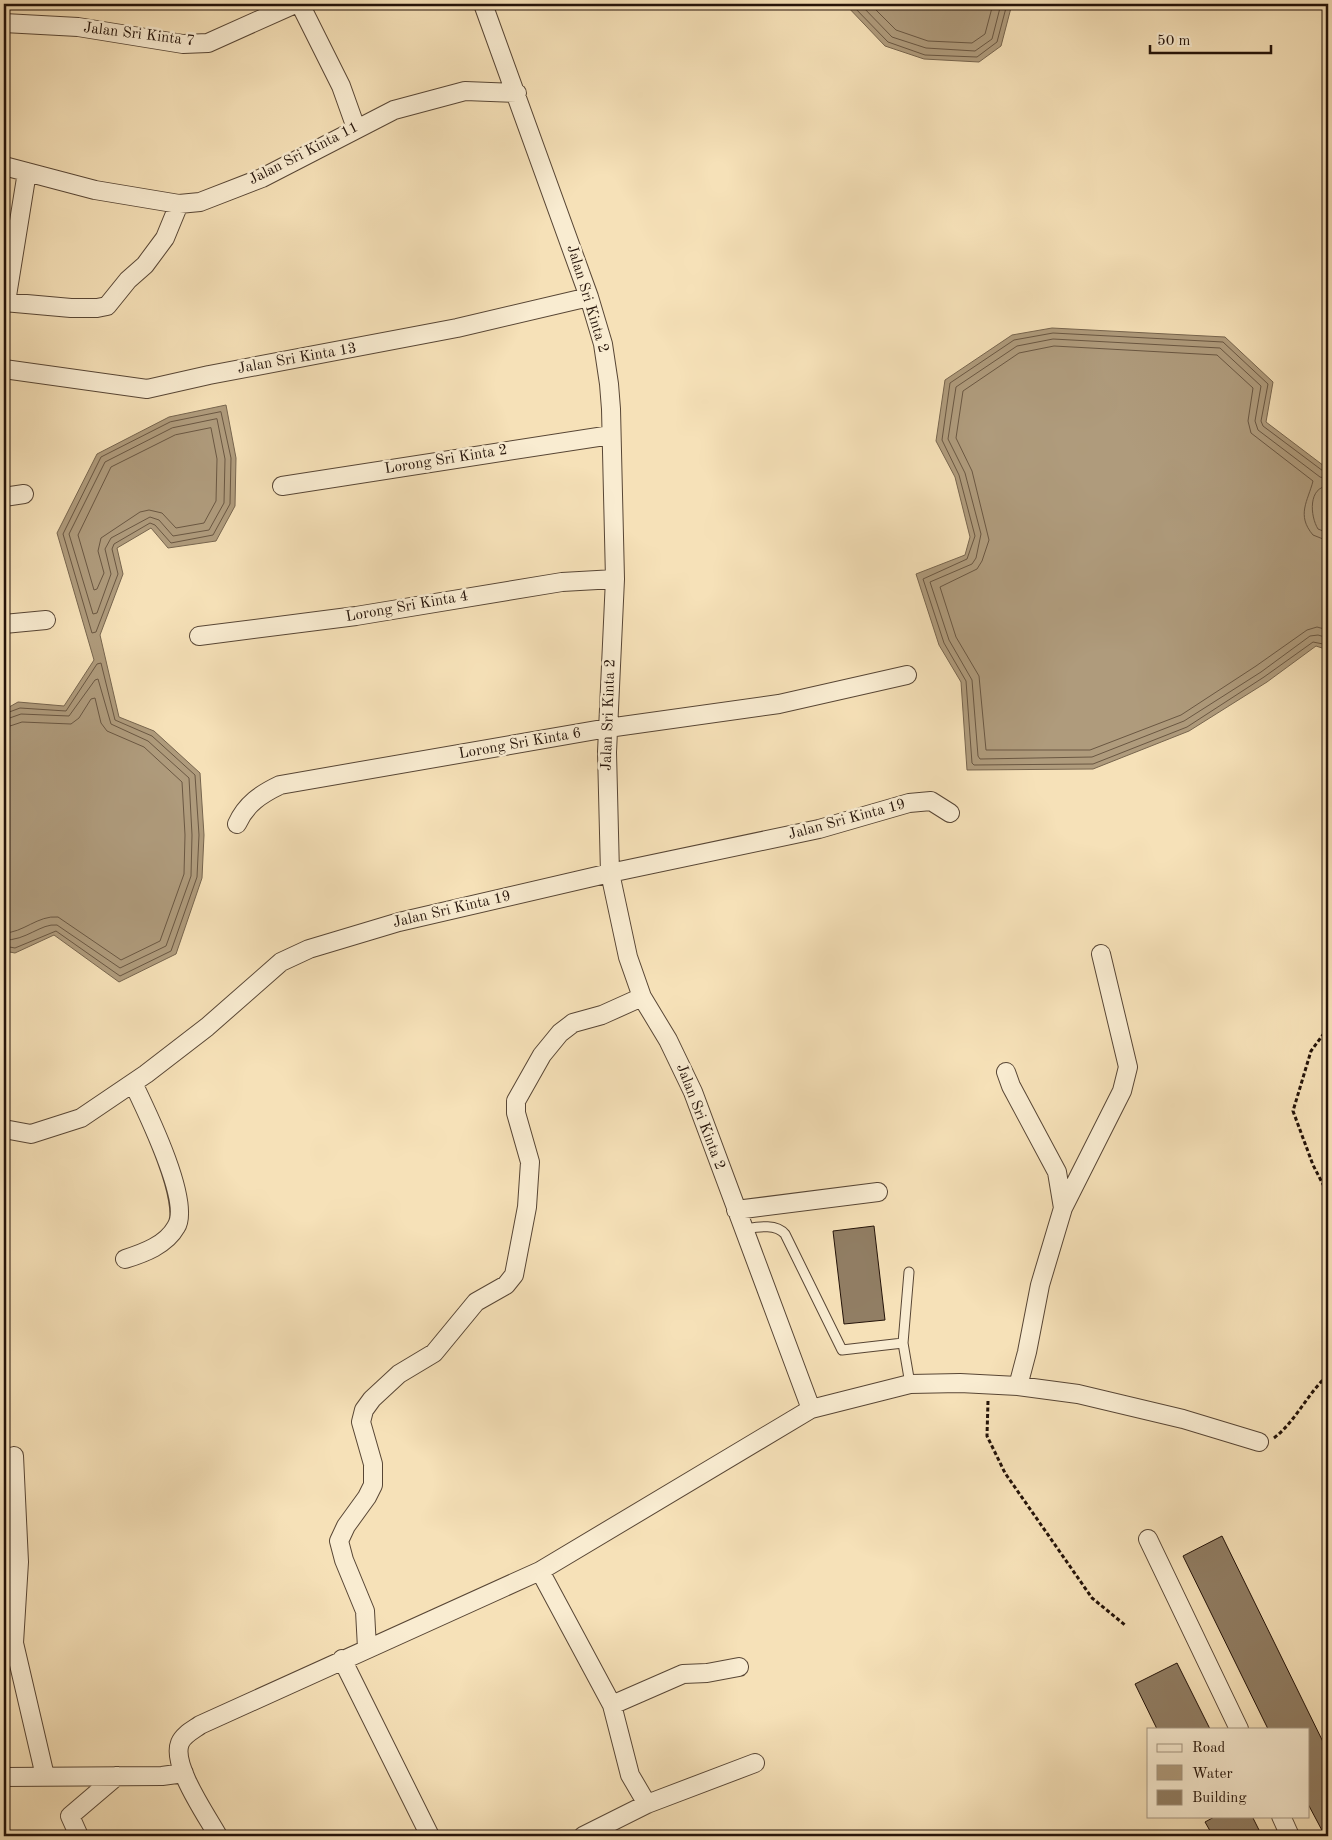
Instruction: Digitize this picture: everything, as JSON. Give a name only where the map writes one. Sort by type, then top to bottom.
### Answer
[{"type":"street","name":"Jalan Sri Kinta 7","points":[[4,23],[78,27],[183,44],[208,44],[295,4]]},
{"type":"street","points":[[300,4],[341,86],[356,128]]},
{"type":"street","name":"Jalan Sri Kinta 2","points":[[484,4],[589,297],[603,344],[609,384],[615,579],[608,728],[610,873],[628,957],[642,997],[668,1040],[692,1092],[811,1409]]},
{"type":"street","name":"Jalan Sri Kinta 11","points":[[4,166],[94,190],[179,204],[200,202],[262,178],[394,110],[466,91],[517,93]]},
{"type":"street","points":[[28,172],[5,302],[71,308],[107,306],[128,280],[150,258],[165,238],[179,204]]},
{"type":"street","name":"Jalan Sri Kinta 13","points":[[4,369],[147,388],[457,328],[589,297]]},
{"type":"street","name":"Lorong Sri Kinta 2","points":[[282,486],[611,434]]},
{"type":"street","points":[[4,497],[24,494]]},
{"type":"street","name":"Lorong Sri Kinta 4","points":[[199,636],[356,616],[562,582],[615,579]]},
{"type":"street","points":[[4,624],[46,620]]},
{"type":"street","name":"Lorong Sri Kinta 6","points":[[237,824],[243,812],[261,794],[280,785],[608,728],[779,704],[907,675]]},
{"type":"street","name":"Jalan Sri Kinta 19","points":[[4,1129],[31,1134],[81,1118],[133,1083],[207,1027],[280,962],[309,949],[399,922],[610,873],[819,829],[909,803],[931,801],[950,813]]},
{"type":"street","points":[[1018,1386],[1027,1352],[1040,1285],[1063,1208],[1122,1090],[1128,1068],[1101,954]]},
{"type":"street","points":[[367,1648],[365,1611],[344,1560],[339,1541],[346,1526],[368,1497],[373,1485],[373,1464],[361,1422],[364,1410],[372,1399],[399,1374],[434,1353],[476,1302],[506,1285],[514,1275],[527,1208],[530,1162],[516,1113],[516,1101],[542,1055],[560,1033],[573,1023],[602,1015],[642,997]]},
{"type":"street","points":[[1006,1072],[1011,1086],[1057,1172],[1063,1208]]},
{"type":"street","points":[[125,1259],[146,1252],[166,1238],[178,1226],[179,1205],[172,1173],[153,1124],[133,1083]]},
{"type":"street","points":[[736,1210],[878,1192]]},
{"type":"street","points":[[218,1836],[184,1773],[178,1752],[180,1743],[187,1734],[200,1725],[342,1659],[540,1571],[811,1409],[910,1384],[1018,1386],[1078,1394],[1183,1419],[1259,1442]]},
{"type":"street","points":[[14,1456],[19,1562],[14,1643],[45,1776]]},
{"type":"street","points":[[1148,1539],[1239,1728]]},
{"type":"street","points":[[540,1571],[612,1705],[630,1775],[647,1804]]},
{"type":"street","points":[[342,1659],[430,1836]]},
{"type":"street","points":[[612,1705],[683,1674],[739,1667]]},
{"type":"street","points":[[583,1836],[647,1804],[755,1763]]},
{"type":"street","points":[[4,1777],[162,1776],[184,1773]]},
{"type":"street","points":[[79,1836],[70,1816],[117,1776]]},
{"type":"street","points":[[1282,1818],[1290,1836]]},
{"type":"lane","points":[[744,1229],[775,1227],[785,1234],[842,1350],[903,1343]]},
{"type":"lane","points":[[909,1272],[903,1343],[910,1384]]},
{"type":"path","points":[[1328,1028],[1311,1051],[1293,1112],[1313,1165],[1328,1194]]},
{"type":"path","points":[[1259,1442],[1273,1439],[1286,1428],[1328,1375]]},
{"type":"path","points":[[988,1384],[986,1436],[997,1459],[1092,1598],[1125,1625]]},
{"type":"water","points":[[845,4],[1012,4],[1001,46],[979,62],[924,59],[885,46]]},
{"type":"water","points":[[1052,328],[1225,337],[1273,382],[1266,422],[1328,469],[1328,487],[1323,513],[1328,527],[1328,650],[1316,646],[1267,682],[1189,731],[1093,769],[967,770],[961,682],[939,645],[916,574],[965,555],[970,537],[955,477],[936,441],[945,380],[1012,335]]},
{"type":"water","points":[[226,405],[236,458],[235,506],[216,541],[168,548],[151,528],[117,548],[123,574],[100,635],[119,717],[154,731],[200,773],[204,835],[202,878],[176,954],[119,982],[54,935],[15,953],[4,951],[4,710],[18,702],[64,706],[94,660],[57,533],[97,454],[169,417]]},
{"type":"building","points":[[874,1226],[885,1320],[844,1324],[833,1231]]},
{"type":"building","points":[[1222,1536],[1328,1752],[1328,1836],[1325,1836],[1310,1808],[1310,1728],[1268,1728],[1183,1556]]},
{"type":"building","points":[[1177,1663],[1210,1728],[1157,1728],[1135,1684]]},
{"type":"building","points":[[1212,1818],[1253,1818],[1262,1836],[1213,1836],[1205,1822]]}]
